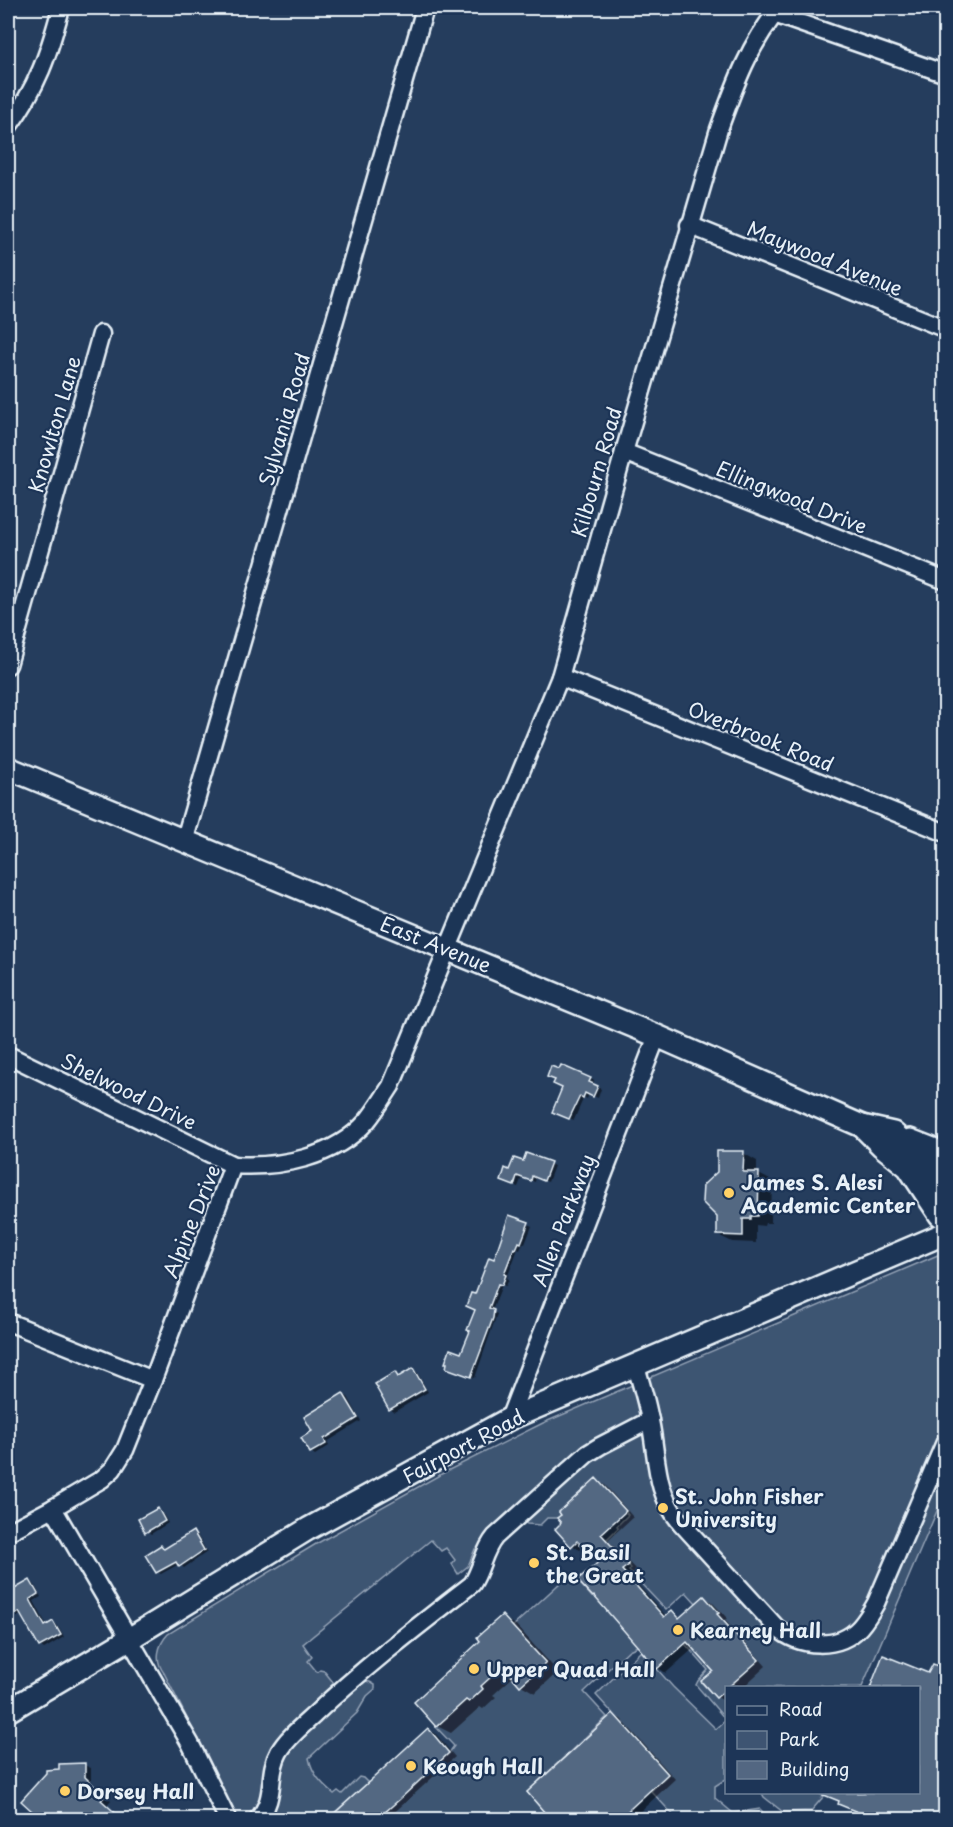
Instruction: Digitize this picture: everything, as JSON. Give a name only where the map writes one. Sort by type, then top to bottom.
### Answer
[{"type":"main road","name":"East Avenue","points":[[8,768],[184,842],[448,948],[862,1126],[893,1132],[945,1154]]},
{"type":"main road","name":"East Avenue","points":[[862,1126],[908,1167],[945,1220]]},
{"type":"main road","points":[[893,1132],[929,1164],[945,1190]]},
{"type":"main road","name":"Fairport Road","points":[[8,1711],[308,1529],[509,1419],[945,1233]]},
{"type":"street","points":[[8,127],[36,84],[47,59],[61,8]]},
{"type":"street","name":"Sylvania Road","points":[[184,842],[425,8]]},
{"type":"street","points":[[777,11],[945,74]]},
{"type":"street","name":"Kilbourn Road","points":[[448,948],[560,677],[689,225],[733,88],[751,51],[777,11]]},
{"type":"street","name":"Maywood Avenue","points":[[689,225],[945,329]]},
{"type":"street","name":"Knowlton Lane","points":[[8,665],[101,334]]},
{"type":"street","name":"Ellingwood Drive","points":[[624,452],[945,581]]},
{"type":"street","name":"Overbrook Road","points":[[560,677],[945,833]]},
{"type":"street","name":"Alpine Drive","points":[[8,1532],[102,1479],[113,1469],[125,1449],[153,1380],[233,1165],[256,1167],[304,1159],[339,1143],[366,1123],[391,1086],[448,948]]},
{"type":"street","name":"Allen Parkway","points":[[509,1419],[657,1036]]},
{"type":"street","name":"Shelwood Drive","points":[[8,1055],[233,1165]]},
{"type":"street","points":[[8,1322],[153,1380]]},
{"type":"street","points":[[636,1366],[650,1420],[662,1492],[673,1512],[777,1628],[792,1639],[814,1645],[848,1636],[858,1629],[876,1603],[945,1440]]},
{"type":"street","points":[[256,1820],[268,1803],[279,1752],[294,1735],[365,1669],[472,1584],[480,1572],[487,1546],[578,1462],[600,1446],[650,1420]]},
{"type":"street","points":[[53,1508],[190,1743],[228,1820]]},
{"type":"green space","points":[[945,1252],[945,1492],[862,1686],[730,1686],[759,1660],[717,1614],[719,1612],[704,1596],[696,1603],[686,1592],[666,1610],[629,1571],[631,1568],[606,1540],[628,1515],[596,1479],[559,1512],[561,1515],[557,1518],[547,1518],[540,1525],[527,1524],[514,1511],[489,1534],[478,1550],[475,1549],[468,1566],[458,1574],[452,1564],[455,1560],[446,1548],[441,1551],[431,1540],[303,1644],[312,1657],[308,1661],[317,1672],[324,1671],[346,1698],[365,1681],[375,1685],[375,1689],[367,1696],[357,1713],[309,1758],[318,1778],[334,1794],[338,1791],[342,1794],[359,1777],[368,1783],[327,1819],[315,1817],[312,1820],[238,1819],[159,1663],[158,1653],[168,1634],[316,1544],[445,1472],[543,1423]]},
{"type":"green space","points":[[566,1573],[577,1580],[592,1597],[594,1596],[638,1646],[629,1650],[584,1692],[607,1717],[527,1792],[548,1816],[544,1819],[376,1820],[454,1746],[436,1727],[466,1700],[469,1702],[483,1689],[481,1686],[503,1666],[520,1686],[545,1664],[512,1627],[561,1582]]},
{"type":"green space","points":[[687,1642],[713,1671],[701,1682],[716,1698],[725,1690],[725,1719],[696,1685],[708,1670],[685,1644]]},
{"type":"green space","points":[[641,1651],[673,1687],[716,1729],[725,1721],[725,1780],[715,1786],[715,1798],[733,1813],[760,1809],[769,1819],[677,1819],[651,1791],[668,1774],[596,1695]]},
{"type":"green space","points":[[762,1794],[819,1794],[824,1796],[811,1811],[783,1812]]},
{"type":"building","points":[[561,1065],[591,1078],[589,1082],[598,1086],[593,1097],[585,1093],[583,1098],[580,1096],[569,1119],[552,1112],[562,1088],[553,1084],[555,1080],[547,1077],[551,1066],[559,1069]]},
{"type":"building","name":"James S. Alesi Academic Center","points":[[717,1151],[744,1151],[743,1172],[759,1172],[758,1216],[743,1219],[743,1236],[717,1235],[717,1217],[702,1202],[703,1185],[717,1172]]},
{"type":"building","points":[[526,1153],[551,1162],[544,1181],[532,1176],[531,1181],[517,1176],[514,1186],[501,1181],[505,1168],[509,1170],[514,1158],[523,1161]]},
{"type":"building","points":[[509,1215],[529,1222],[521,1243],[519,1242],[516,1249],[514,1248],[502,1285],[498,1284],[489,1308],[494,1310],[493,1318],[471,1377],[446,1368],[447,1363],[445,1363],[450,1349],[461,1353],[475,1310],[466,1306],[471,1293],[475,1294],[489,1257],[494,1259]]},
{"type":"building","points":[[413,1368],[425,1389],[389,1410],[375,1384],[395,1372],[398,1377]]},
{"type":"building","points":[[343,1393],[358,1418],[324,1439],[326,1444],[310,1453],[301,1438],[312,1431],[304,1417]]},
{"type":"building","name":"Kearney Hall","points":[[596,1478],[626,1511],[601,1534],[629,1565],[622,1570],[664,1617],[672,1610],[679,1618],[704,1596],[719,1613],[717,1614],[759,1660],[730,1686],[725,1686],[725,1690],[716,1698],[701,1681],[713,1671],[687,1642],[657,1669],[594,1596],[577,1580],[601,1560],[586,1543],[582,1546],[577,1541],[571,1547],[555,1529],[561,1523],[557,1518],[561,1515],[559,1512]]},
{"type":"building","points":[[158,1508],[165,1521],[145,1533],[138,1519]]},
{"type":"building","points":[[193,1531],[204,1550],[179,1567],[176,1562],[156,1573],[145,1555],[161,1545],[164,1549]]},
{"type":"building","points":[[30,1580],[38,1594],[30,1599],[32,1603],[45,1626],[53,1621],[61,1635],[39,1647],[19,1612],[8,1619],[8,1599],[14,1596],[11,1591]]},
{"type":"building","name":"Upper Quad Hall","points":[[502,1615],[546,1663],[520,1686],[503,1666],[481,1686],[483,1689],[469,1702],[466,1700],[436,1727],[414,1702],[480,1641],[477,1637]]},
{"type":"building","points":[[883,1655],[928,1673],[933,1664],[945,1669],[945,1820],[877,1820],[838,1804],[839,1801],[822,1794],[920,1794],[920,1686],[871,1686]]},
{"type":"building","points":[[613,1713],[668,1774],[618,1820],[551,1820],[527,1792]]},
{"type":"building","name":"Keough Hall","points":[[428,1728],[449,1753],[400,1799],[376,1820],[327,1820]]},
{"type":"building","name":"Dorsey Hall","points":[[85,1763],[85,1777],[105,1796],[101,1800],[123,1820],[25,1820],[32,1811],[21,1801],[46,1773],[46,1770],[59,1769],[59,1764]]},
{"type":"place","name":"James S. Alesi Academic Center","points":[[729,1193]]},
{"type":"place","name":"St. John Fisher University","points":[[663,1508]]},
{"type":"place","name":"St. Basil the Great","points":[[534,1563]]},
{"type":"place","name":"Kearney Hall","points":[[678,1630]]},
{"type":"place","name":"Upper Quad Hall","points":[[474,1669]]},
{"type":"place","name":"Keough Hall","points":[[411,1766]]},
{"type":"place","name":"Dorsey Hall","points":[[65,1791]]}]
